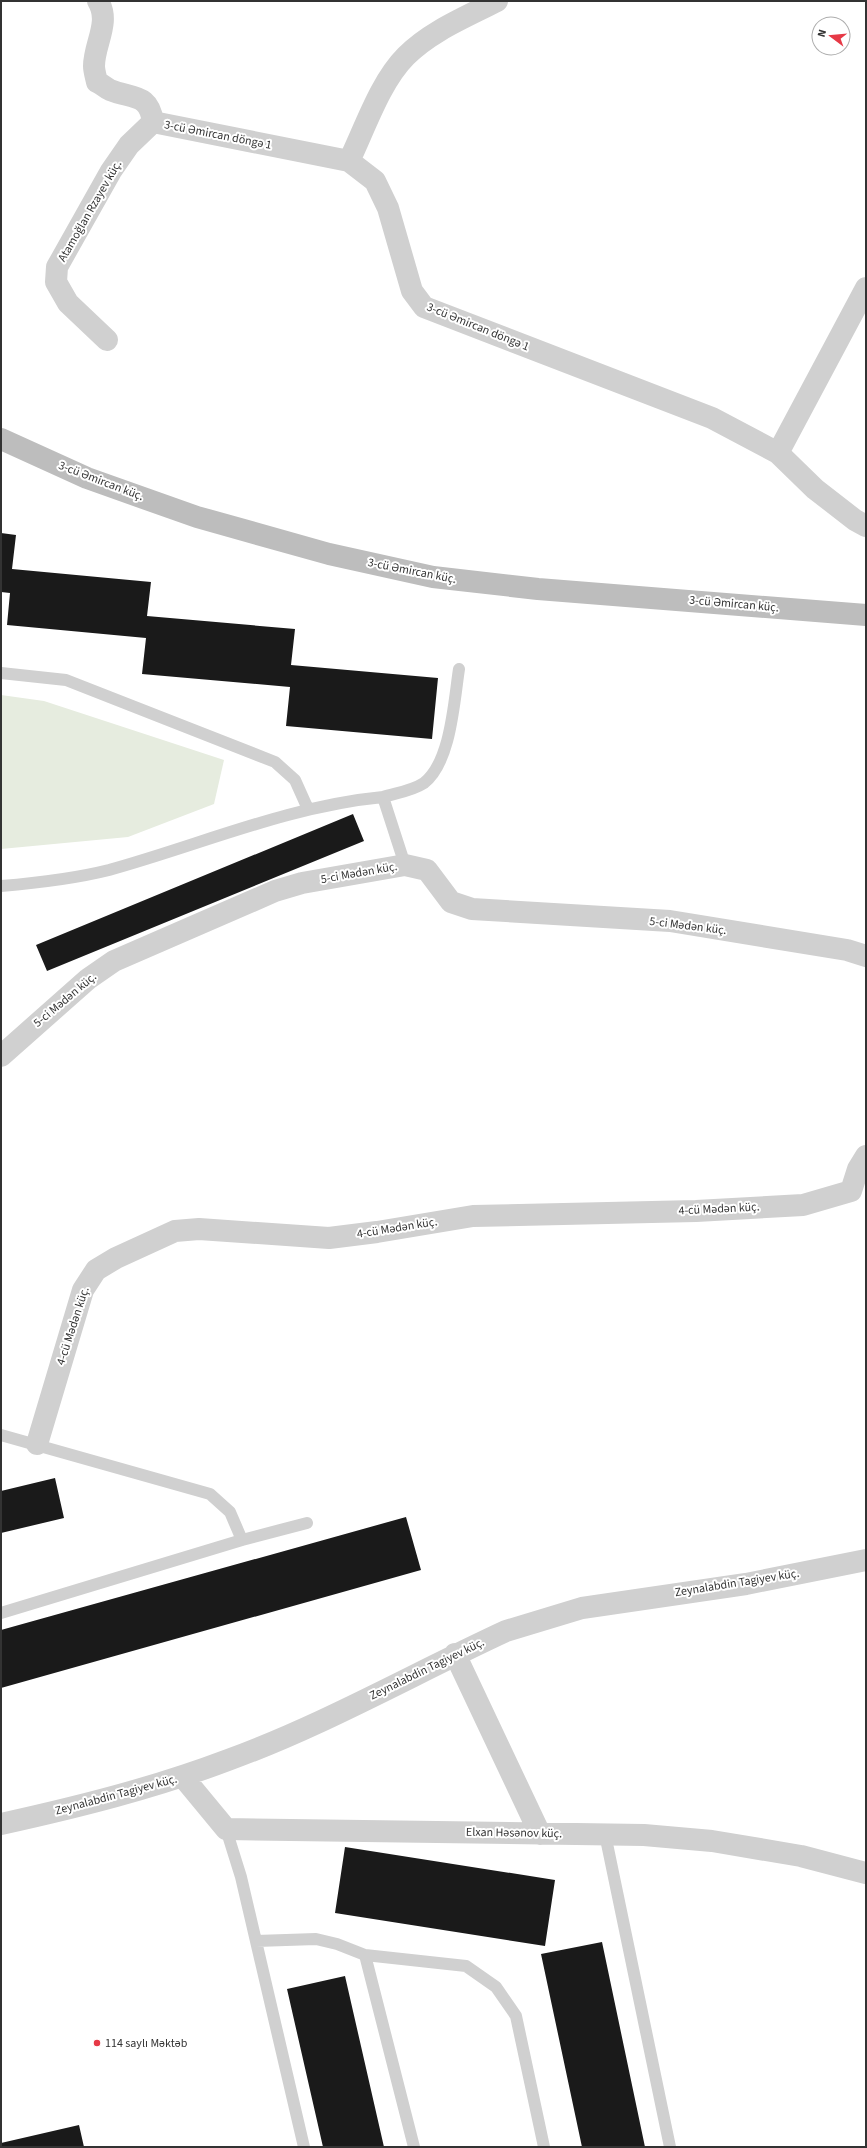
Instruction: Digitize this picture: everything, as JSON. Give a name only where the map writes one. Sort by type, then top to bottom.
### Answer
[{"type":"main road","name":"3-cü Əmircan küç.","points":[[1,439],[87,478],[197,517],[330,554],[433,577],[546,589],[866,615]]},
{"type":"street","name":"3-cü Əmircan döngə 1","points":[[98,1],[102,6],[104,22],[94,66],[98,82],[110,90],[139,97],[151,110],[153,122],[349,161],[375,181],[388,208],[412,291],[424,307],[712,418],[778,453],[815,488],[855,520],[866,526]]},
{"type":"street","points":[[349,161],[388,80],[406,56],[439,31],[497,1]]},
{"type":"street","name":"Atamoğlan Rzayev küç.","points":[[107,340],[68,303],[56,282],[57,268],[111,171],[129,145],[153,122]]},
{"type":"street","points":[[778,453],[866,288]]},
{"type":"street","name":"5-ci Mədən küç.","points":[[1,1056],[88,979],[114,962],[275,891],[302,883],[405,865],[427,870],[452,902],[472,908],[670,921],[847,950],[866,956]]},
{"type":"street","name":"4-cü Mədən küç.","points":[[37,1444],[82,1290],[96,1270],[116,1258],[175,1231],[199,1229],[329,1238],[377,1232],[473,1216],[696,1211],[803,1205],[859,1193],[858,1170],[866,1156]]},
{"type":"street","name":"Zeynalabdin Tagiyev küç.","points":[[1,1824],[133,1793],[229,1760],[313,1725],[455,1654],[506,1631],[582,1608],[746,1584],[866,1560]]},
{"type":"street","points":[[455,1654],[540,1834]]},
{"type":"street","points":[[183,1777],[226,1829]]},
{"type":"street","name":"Elxan Həsənov küç.","points":[[226,1829],[644,1835],[712,1841],[801,1856],[866,1873]]},
{"type":"lane","points":[[1,886],[71,879],[108,870],[308,809],[349,800],[383,797],[407,791],[424,782],[438,766],[449,732],[459,669]]},
{"type":"lane","points":[[1,673],[66,680],[275,762],[295,780],[308,809]]},
{"type":"lane","points":[[383,797],[405,865]]},
{"type":"lane","points":[[1,1435],[210,1494],[230,1512],[242,1540]]},
{"type":"lane","points":[[1,1613],[242,1540],[307,1523]]},
{"type":"lane","points":[[226,1829],[241,1877],[304,2147]]},
{"type":"lane","points":[[605,1834],[670,2147]]},
{"type":"lane","points":[[256,1941],[316,1939],[337,1944],[365,1955],[466,1966],[496,1987],[516,2016],[544,2147]]},
{"type":"lane","points":[[365,1955],[414,2147]]},
{"type":"shaded area","points":[[1,695],[44,701],[224,760],[214,804],[128,837],[1,849]]},
{"type":"building","points":[[1,533],[16,535],[12,569],[151,582],[147,616],[295,629],[291,665],[438,678],[432,739],[286,726],[290,687],[142,674],[146,638],[7,625],[10,593],[1,592]]},
{"type":"building","points":[[353,814],[364,841],[47,971],[36,945]]},
{"type":"building","points":[[55,1478],[64,1518],[1,1533],[1,1491]]},
{"type":"building","points":[[406,1517],[421,1570],[1,1688],[1,1630]]},
{"type":"building","points":[[345,1847],[555,1880],[545,1946],[335,1913]]},
{"type":"building","points":[[602,1942],[645,2147],[582,2147],[541,1954]]},
{"type":"building","points":[[345,1976],[384,2147],[323,2147],[287,1989]]},
{"type":"building","points":[[79,2125],[84,2147],[1,2147],[1,2143]]},
{"type":"place","name":"114 saylı Məktəb","points":[[97,2043]]}]
